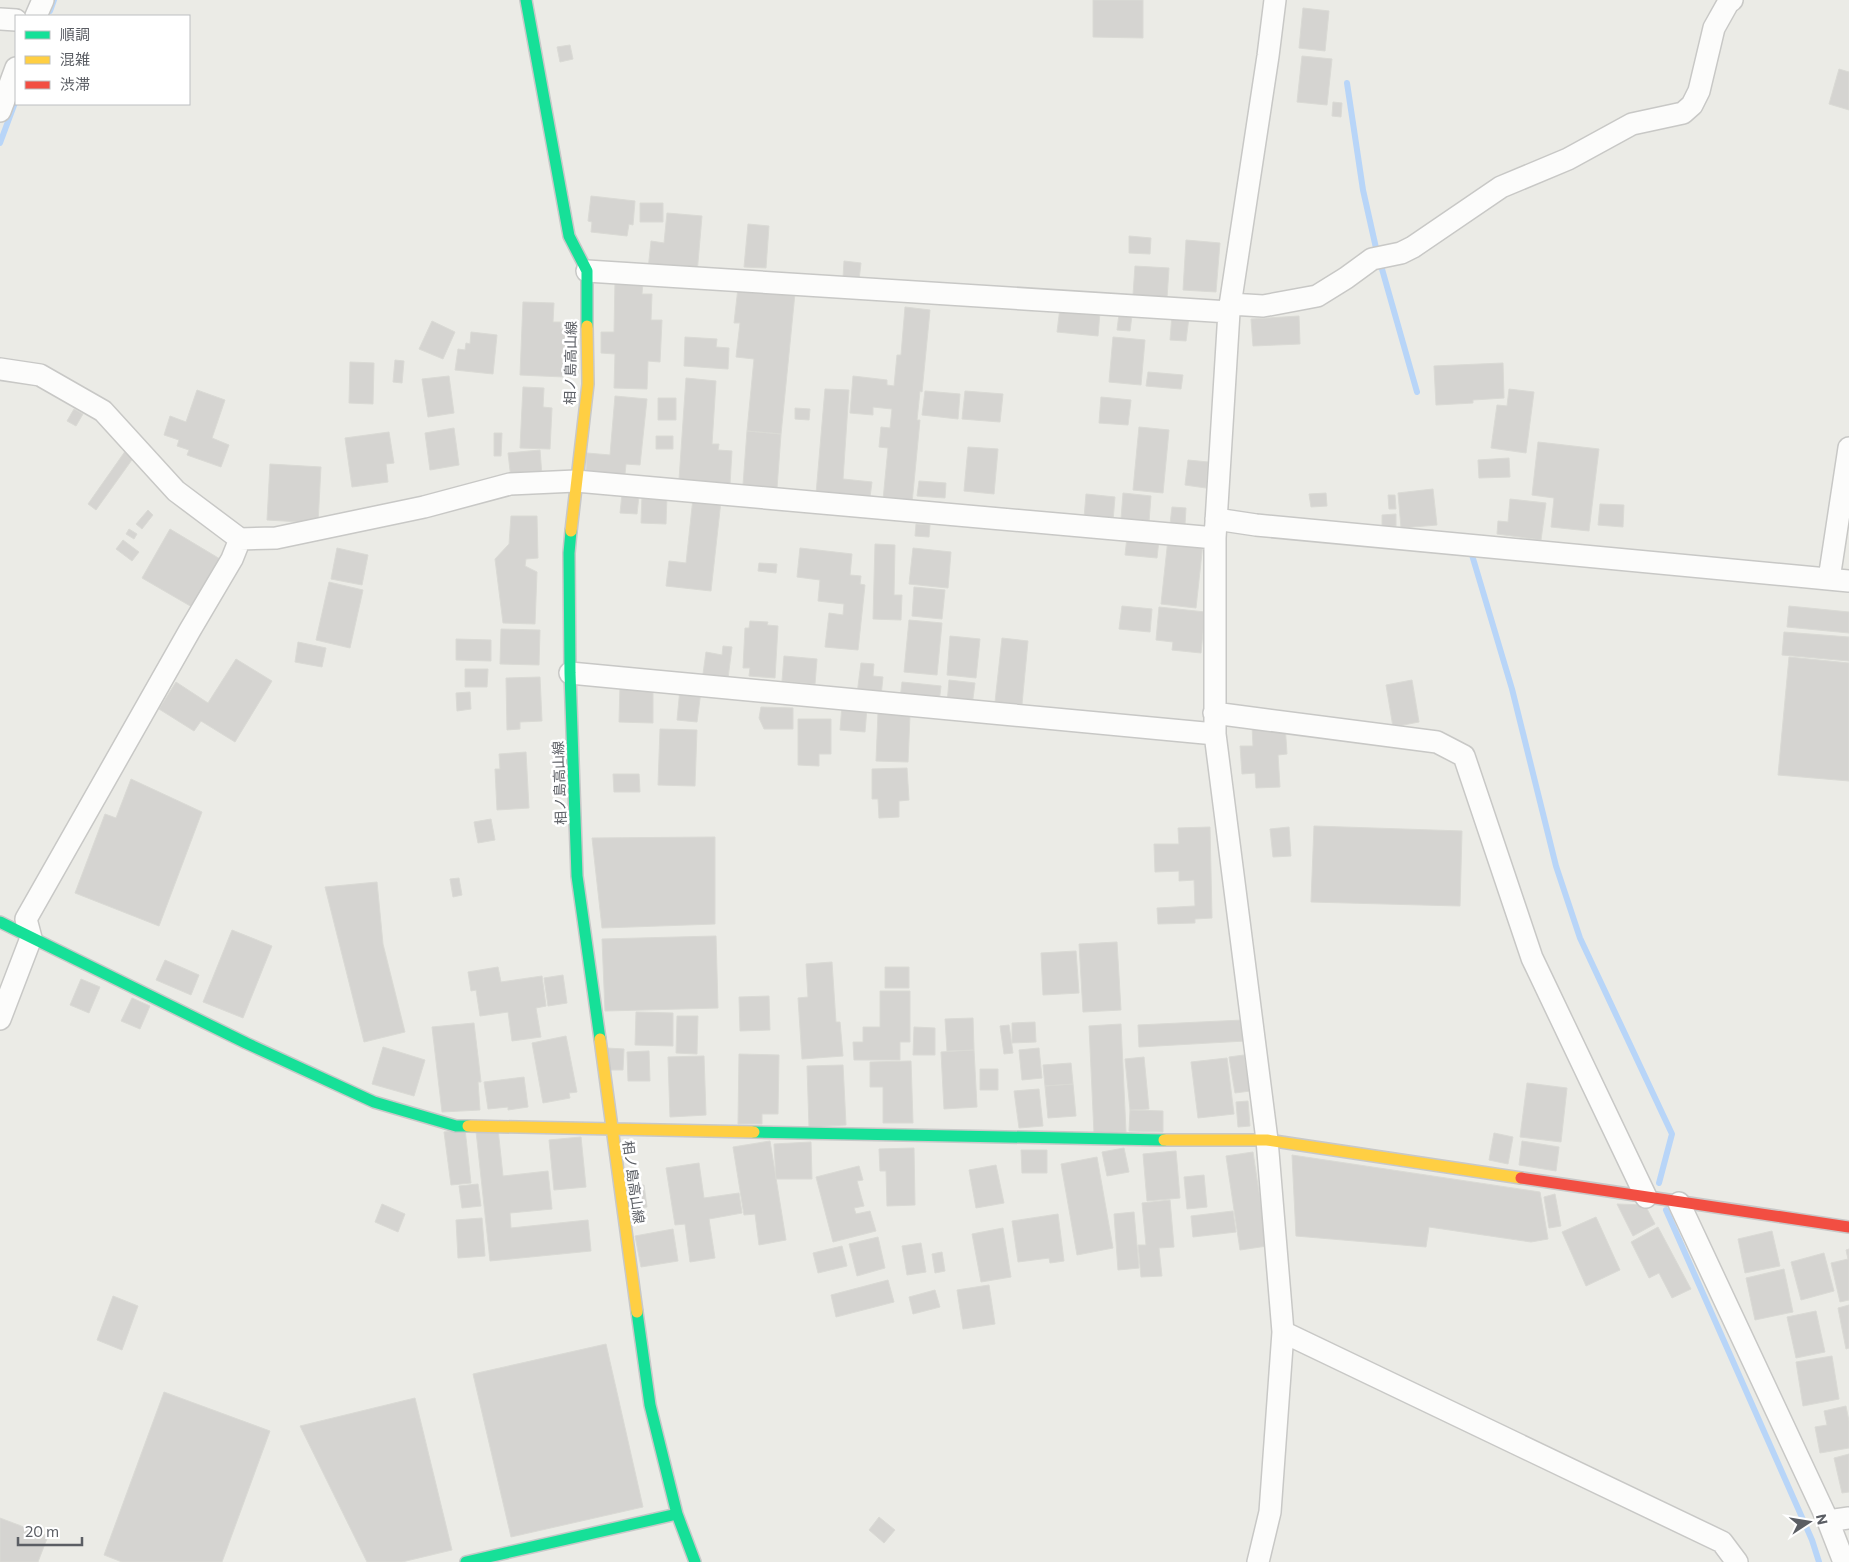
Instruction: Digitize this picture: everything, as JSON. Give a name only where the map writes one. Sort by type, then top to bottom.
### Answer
[{"type":"street","points":[[36,15],[43,0]]},
{"type":"street","name":"相ノ島高山線","points":[[526,0],[569,236],[587,271],[588,384],[569,553],[570,673],[577,876],[650,1405],[677,1514],[695,1562]]},
{"type":"street","points":[[1258,1562],[1270,1512],[1283,1332],[1267,1140],[1215,734],[1215,529],[1230,308],[1275,0]]},
{"type":"street","points":[[587,271],[1230,308],[1263,306],[1317,296],[1378,257],[1400,253],[1413,247],[1501,187],[1568,159],[1632,124],[1683,113],[1692,105],[1699,91],[1714,28],[1728,3],[1732,0]]},
{"type":"street","points":[[0,19],[15,20]]},
{"type":"street","points":[[0,111],[15,71]]},
{"type":"street","points":[[0,369],[40,375],[103,410],[176,491],[240,539],[286,536],[424,507],[510,484],[576,481],[1215,529],[1256,525],[1839,580],[1849,448]]},
{"type":"street","points":[[0,1020],[31,938],[26,919],[232,559],[240,539]]},
{"type":"street","points":[[570,673],[1215,734]]},
{"type":"street","points":[[1214,713],[1437,742],[1464,756],[1532,958],[1646,1196]]},
{"type":"street","points":[[0,922],[246,1043],[374,1102],[456,1126],[1148,1140],[1267,1140],[1849,1227]]},
{"type":"street","points":[[1679,1203],[1828,1521],[1844,1562]]},
{"type":"street","points":[[1283,1332],[1722,1542],[1737,1562]]},
{"type":"street","points":[[466,1562],[677,1514]]},
{"type":"street","points":[[1828,1521],[1849,1518]]},
{"type":"building","points":[[1093,0],[1143,0],[1143,38],[1093,37]]},
{"type":"building","points":[[1303,8],[1329,11],[1325,51],[1299,48]]},
{"type":"building","points":[[570,45],[573,59],[560,62],[557,47]]},
{"type":"building","points":[[1302,56],[1332,59],[1327,105],[1297,102]]},
{"type":"building","points":[[1839,69],[1849,72],[1849,110],[1829,104]]},
{"type":"building","points":[[1333,102],[1342,103],[1341,117],[1332,116]]},
{"type":"building","points":[[591,196],[635,201],[633,225],[629,224],[627,236],[591,232],[592,222],[588,221]]},
{"type":"building","points":[[640,203],[663,203],[663,222],[640,222]]},
{"type":"building","points":[[667,213],[702,216],[697,274],[648,270],[651,241],[664,243]]},
{"type":"building","points":[[748,224],[769,226],[766,268],[744,267]]},
{"type":"building","points":[[1129,236],[1151,238],[1150,254],[1129,253]]},
{"type":"building","points":[[1186,240],[1220,243],[1216,292],[1183,290]]},
{"type":"building","points":[[844,261],[861,263],[859,280],[843,278]]},
{"type":"building","points":[[1135,266],[1169,268],[1167,298],[1133,295]]},
{"type":"building","points":[[615,281],[643,282],[642,294],[652,294],[651,320],[662,320],[660,362],[648,361],[647,389],[614,388],[615,354],[601,353],[601,332],[614,332]]},
{"type":"building","points":[[738,288],[795,293],[781,434],[747,431],[754,359],[736,357],[740,323],[734,323]]},
{"type":"building","points":[[523,302],[554,303],[553,322],[561,322],[561,329],[565,329],[564,377],[520,375]]},
{"type":"building","points":[[905,307],[930,310],[922,392],[920,391],[917,420],[920,420],[912,503],[883,500],[888,448],[879,447],[881,427],[890,428],[892,409],[873,407],[873,415],[850,413],[853,376],[887,380],[887,385],[894,386],[897,355],[901,355]]},
{"type":"building","points":[[1060,308],[1100,312],[1098,336],[1057,332]]},
{"type":"building","points":[[1119,314],[1132,315],[1130,331],[1117,330]]},
{"type":"building","points":[[1172,315],[1189,317],[1186,341],[1170,340]]},
{"type":"building","points":[[1299,316],[1300,344],[1253,346],[1251,319]]},
{"type":"building","points":[[432,321],[455,332],[443,359],[419,349]]},
{"type":"building","points":[[471,332],[497,335],[493,374],[455,370],[458,349],[465,350],[466,343],[470,344]]},
{"type":"building","points":[[685,337],[717,339],[716,347],[729,348],[728,369],[684,366]]},
{"type":"building","points":[[1113,337],[1145,340],[1141,385],[1109,382]]},
{"type":"building","points":[[395,360],[404,361],[402,383],[393,382]]},
{"type":"building","points":[[350,362],[374,363],[373,404],[349,403]]},
{"type":"building","points":[[1503,363],[1504,398],[1473,400],[1473,403],[1436,405],[1434,366]]},
{"type":"building","points":[[1148,372],[1183,375],[1181,389],[1146,386]]},
{"type":"building","points":[[449,376],[454,413],[428,417],[422,379]]},
{"type":"building","points":[[686,378],[716,381],[712,444],[719,444],[718,450],[732,451],[730,484],[679,480]]},
{"type":"building","points":[[523,387],[544,388],[543,407],[552,408],[550,449],[520,448]]},
{"type":"building","points":[[825,389],[849,390],[843,479],[872,482],[870,497],[816,494]]},
{"type":"building","points":[[1509,389],[1534,392],[1526,453],[1491,448],[1497,405],[1507,406]]},
{"type":"building","points":[[197,390],[225,400],[212,438],[229,445],[221,467],[187,455],[189,450],[177,446],[179,440],[164,435],[170,416],[186,422]]},
{"type":"building","points":[[925,391],[960,394],[958,419],[922,415]]},
{"type":"building","points":[[965,391],[1003,394],[1000,422],[962,419]]},
{"type":"building","points":[[615,396],[647,399],[640,465],[626,464],[625,474],[586,471],[587,453],[610,455]]},
{"type":"building","points":[[1101,397],[1131,400],[1128,425],[1099,423]]},
{"type":"building","points":[[658,398],[676,398],[676,420],[658,420]]},
{"type":"building","points":[[795,408],[810,409],[809,420],[795,419]]},
{"type":"building","points":[[74,409],[83,414],[76,426],[67,421]]},
{"type":"building","points":[[1139,427],[1169,430],[1163,493],[1133,490]]},
{"type":"building","points":[[454,428],[459,465],[430,470],[425,433]]},
{"type":"building","points":[[747,431],[781,434],[777,488],[743,485]]},
{"type":"building","points":[[389,432],[394,463],[386,464],[388,482],[352,487],[345,438]]},
{"type":"building","points":[[494,433],[502,433],[501,456],[494,456]]},
{"type":"building","points":[[656,436],[673,436],[673,449],[656,449]]},
{"type":"building","points":[[1538,442],[1599,449],[1589,531],[1551,527],[1554,498],[1532,495]]},
{"type":"building","points":[[968,447],[998,449],[994,494],[964,491]]},
{"type":"building","points":[[126,450],[134,457],[96,510],[88,504]]},
{"type":"building","points":[[540,450],[542,476],[511,479],[508,453]]},
{"type":"building","points":[[1509,458],[1510,477],[1479,478],[1478,460]]},
{"type":"building","points":[[1188,460],[1208,462],[1206,488],[1185,485]]},
{"type":"building","points":[[270,464],[321,467],[318,523],[267,520]]},
{"type":"building","points":[[919,481],[946,483],[945,498],[917,496]]},
{"type":"building","points":[[1433,489],[1437,525],[1401,528],[1398,493]]},
{"type":"building","points":[[1123,493],[1151,496],[1149,522],[1121,519]]},
{"type":"building","points":[[1326,493],[1327,506],[1311,507],[1309,494]]},
{"type":"building","points":[[622,494],[639,496],[637,514],[620,513]]},
{"type":"building","points":[[1086,494],[1115,497],[1113,521],[1084,518]]},
{"type":"building","points":[[642,495],[667,496],[666,524],[641,523]]},
{"type":"building","points":[[1388,495],[1395,495],[1396,509],[1389,509]]},
{"type":"building","points":[[693,498],[721,501],[711,591],[666,586],[669,561],[686,563]]},
{"type":"building","points":[[1510,499],[1546,503],[1541,540],[1497,534],[1498,521],[1508,522]]},
{"type":"building","points":[[1600,504],[1624,505],[1623,527],[1598,525]]},
{"type":"building","points":[[1172,507],[1186,508],[1185,525],[1170,524]]},
{"type":"building","points":[[148,510],[153,515],[142,529],[136,524]]},
{"type":"building","points":[[1396,514],[1396,526],[1382,527],[1382,515]]},
{"type":"building","points":[[511,516],[537,516],[538,558],[526,559],[525,566],[537,572],[535,624],[503,623],[495,559],[509,544]]},
{"type":"building","points":[[916,524],[930,525],[929,537],[915,536]]},
{"type":"building","points":[[129,529],[137,534],[134,539],[126,534]]},
{"type":"building","points":[[170,529],[220,559],[192,607],[142,578]]},
{"type":"building","points":[[1127,537],[1159,540],[1157,558],[1125,555]]},
{"type":"building","points":[[1168,539],[1203,543],[1196,608],[1161,604]]},
{"type":"building","points":[[123,540],[139,552],[132,561],[116,549]]},
{"type":"building","points":[[875,544],[895,545],[894,595],[902,595],[901,620],[873,619]]},
{"type":"building","points":[[337,548],[368,555],[362,585],[331,579]]},
{"type":"building","points":[[800,548],[852,554],[850,575],[861,576],[860,584],[865,585],[858,650],[825,647],[829,613],[843,615],[844,604],[818,601],[820,580],[797,577]]},
{"type":"building","points":[[913,548],[951,552],[948,588],[909,584]]},
{"type":"building","points":[[759,563],[777,564],[776,573],[758,571]]},
{"type":"building","points":[[329,582],[363,590],[350,648],[316,640]]},
{"type":"building","points":[[914,587],[945,590],[942,619],[912,616]]},
{"type":"building","points":[[1122,606],[1152,609],[1150,632],[1119,629]]},
{"type":"building","points":[[1789,606],[1849,612],[1849,633],[1787,627]]},
{"type":"building","points":[[1159,607],[1205,612],[1201,653],[1172,650],[1173,642],[1156,640]]},
{"type":"building","points":[[909,620],[942,623],[937,675],[904,672]]},
{"type":"building","points":[[750,621],[768,622],[767,625],[778,626],[775,678],[749,676],[750,668],[743,668],[745,628],[749,628]]},
{"type":"building","points":[[501,629],[540,630],[539,665],[500,664]]},
{"type":"building","points":[[1784,632],[1849,637],[1849,661],[1782,655]]},
{"type":"building","points":[[950,636],[980,639],[976,678],[947,675]]},
{"type":"building","points":[[1002,638],[1028,641],[1022,704],[995,702]]},
{"type":"building","points":[[456,639],[491,640],[491,661],[456,660]]},
{"type":"building","points":[[298,642],[326,648],[322,667],[295,662]]},
{"type":"building","points":[[723,646],[732,647],[728,678],[703,674],[706,652],[722,655]]},
{"type":"building","points":[[784,656],[817,659],[815,684],[782,681]]},
{"type":"building","points":[[1789,657],[1849,663],[1849,781],[1778,775]]},
{"type":"building","points":[[236,659],[272,681],[235,742],[201,721],[194,731],[159,709],[176,682],[208,703]]},
{"type":"building","points":[[861,663],[874,664],[873,676],[883,677],[881,696],[857,694]]},
{"type":"building","points":[[465,669],[488,669],[487,687],[465,687]]},
{"type":"building","points":[[540,677],[542,721],[520,722],[520,729],[507,730],[506,678]]},
{"type":"building","points":[[949,680],[975,683],[972,706],[947,704]]},
{"type":"building","points":[[1412,680],[1419,722],[1393,727],[1386,685]]},
{"type":"building","points":[[902,682],[941,686],[939,703],[900,699]]},
{"type":"building","points":[[620,685],[653,686],[653,723],[619,722]]},
{"type":"building","points":[[680,689],[701,691],[697,722],[677,720]]},
{"type":"building","points":[[470,692],[471,709],[457,711],[456,693]]},
{"type":"building","points":[[842,706],[867,708],[865,732],[840,730]]},
{"type":"building","points":[[761,707],[793,708],[793,729],[764,729],[759,718]]},
{"type":"building","points":[[878,713],[910,715],[908,762],[876,761]]},
{"type":"building","points":[[798,719],[831,719],[831,754],[819,754],[819,766],[798,765]]},
{"type":"building","points":[[1285,724],[1287,754],[1278,755],[1280,787],[1256,788],[1255,773],[1242,774],[1240,746],[1253,746],[1252,726]]},
{"type":"building","points":[[660,729],[697,730],[695,786],[658,785]]},
{"type":"building","points":[[526,752],[529,808],[497,810],[495,769],[500,769],[499,754]]},
{"type":"building","points":[[907,768],[909,800],[899,801],[899,817],[879,818],[878,799],[872,799],[872,769]]},
{"type":"building","points":[[613,774],[639,774],[640,792],[614,792]]},
{"type":"building","points":[[131,779],[202,812],[159,926],[75,893],[105,814],[116,818]]},
{"type":"building","points":[[491,819],[495,840],[478,843],[474,822]]},
{"type":"building","points":[[1314,826],[1462,831],[1460,906],[1311,902]]},
{"type":"building","points":[[1210,827],[1212,918],[1195,919],[1195,923],[1158,924],[1157,908],[1195,906],[1194,880],[1179,881],[1179,871],[1155,872],[1154,844],[1179,844],[1178,828]]},
{"type":"building","points":[[1289,827],[1291,856],[1273,857],[1270,829]]},
{"type":"building","points":[[715,837],[715,924],[602,928],[592,838]]},
{"type":"building","points":[[459,878],[462,895],[453,897],[450,879]]},
{"type":"building","points":[[377,882],[383,944],[405,1032],[364,1042],[325,887]]},
{"type":"building","points":[[232,930],[272,946],[243,1018],[203,1002]]},
{"type":"building","points":[[716,936],[718,1008],[605,1011],[602,939]]},
{"type":"building","points":[[1117,942],[1121,1010],[1083,1012],[1079,944]]},
{"type":"building","points":[[1076,951],[1079,993],[1043,995],[1041,953]]},
{"type":"building","points":[[165,960],[199,975],[191,995],[156,980]]},
{"type":"building","points":[[832,962],[836,1022],[840,1022],[843,1056],[802,1059],[798,998],[808,997],[806,964]]},
{"type":"building","points":[[498,967],[501,982],[542,976],[546,1006],[536,1008],[541,1037],[512,1041],[508,1012],[480,1016],[476,990],[471,991],[468,972]]},
{"type":"building","points":[[885,967],[909,967],[909,988],[885,988]]},
{"type":"building","points":[[563,975],[567,1003],[548,1006],[544,978]]},
{"type":"building","points":[[81,979],[100,987],[89,1013],[70,1005]]},
{"type":"building","points":[[880,991],[910,991],[910,1042],[900,1042],[900,1060],[854,1060],[853,1042],[863,1042],[863,1027],[880,1027]]},
{"type":"building","points":[[769,996],[770,1030],[740,1031],[739,997]]},
{"type":"building","points":[[132,998],[150,1006],[140,1029],[121,1021]]},
{"type":"building","points":[[636,1012],[673,1013],[673,1046],[635,1045]]},
{"type":"building","points":[[677,1016],[698,1016],[697,1054],[676,1053]]},
{"type":"building","points":[[973,1018],[974,1050],[947,1051],[945,1019]]},
{"type":"building","points":[[1243,1020],[1245,1041],[1139,1047],[1138,1025]]},
{"type":"building","points":[[1035,1022],[1036,1042],[1012,1043],[1012,1023]]},
{"type":"building","points":[[474,1023],[481,1082],[478,1082],[480,1110],[442,1112],[432,1027]]},
{"type":"building","points":[[1121,1024],[1126,1132],[1094,1133],[1089,1026]]},
{"type":"building","points":[[1009,1025],[1013,1053],[1004,1054],[1000,1026]]},
{"type":"building","points":[[914,1027],[935,1028],[935,1055],[913,1055]]},
{"type":"building","points":[[566,1036],[577,1092],[569,1093],[570,1098],[543,1103],[532,1043]]},
{"type":"building","points":[[383,1047],[425,1060],[414,1096],[372,1084]]},
{"type":"building","points":[[607,1048],[624,1049],[623,1070],[606,1070]]},
{"type":"building","points":[[1039,1048],[1042,1078],[1022,1080],[1019,1050]]},
{"type":"building","points":[[974,1050],[977,1107],[944,1109],[941,1052]]},
{"type":"building","points":[[649,1051],[650,1081],[628,1081],[627,1052]]},
{"type":"building","points":[[739,1054],[779,1055],[778,1114],[762,1114],[762,1124],[738,1124]]},
{"type":"building","points":[[1244,1055],[1250,1091],[1235,1093],[1229,1057]]},
{"type":"building","points":[[704,1056],[706,1115],[670,1117],[668,1057]]},
{"type":"building","points":[[1144,1057],[1149,1109],[1130,1110],[1125,1059]]},
{"type":"building","points":[[1227,1058],[1234,1114],[1198,1118],[1191,1062]]},
{"type":"building","points":[[911,1061],[913,1123],[883,1123],[883,1087],[870,1087],[870,1062]]},
{"type":"building","points":[[1071,1063],[1073,1084],[1045,1086],[1043,1065]]},
{"type":"building","points":[[843,1065],[846,1125],[809,1127],[807,1066]]},
{"type":"building","points":[[980,1069],[998,1069],[998,1090],[980,1090]]},
{"type":"building","points":[[524,1077],[528,1107],[508,1110],[508,1107],[488,1109],[484,1082]]},
{"type":"building","points":[[1527,1083],[1567,1088],[1561,1142],[1520,1137]]},
{"type":"building","points":[[1073,1084],[1076,1116],[1048,1118],[1045,1086]]},
{"type":"building","points":[[1039,1089],[1043,1126],[1019,1128],[1014,1091]]},
{"type":"building","points":[[1248,1101],[1250,1126],[1238,1127],[1236,1102]]},
{"type":"building","points":[[1130,1110],[1163,1111],[1163,1132],[1129,1131]]},
{"type":"building","points":[[465,1129],[471,1183],[451,1185],[444,1132]]},
{"type":"building","points":[[498,1129],[503,1176],[548,1171],[552,1209],[510,1213],[511,1228],[588,1220],[591,1251],[490,1261],[476,1131]]},
{"type":"building","points":[[1494,1133],[1513,1137],[1508,1164],[1489,1160]]},
{"type":"building","points":[[581,1137],[586,1187],[554,1190],[549,1140]]},
{"type":"building","points":[[770,1141],[786,1240],[759,1245],[755,1214],[744,1215],[733,1147]]},
{"type":"building","points":[[1522,1141],[1559,1147],[1556,1171],[1519,1165]]},
{"type":"building","points":[[811,1142],[812,1179],[776,1179],[774,1144]]},
{"type":"building","points":[[914,1148],[915,1205],[887,1206],[886,1171],[880,1171],[879,1149]]},
{"type":"building","points":[[1124,1148],[1129,1172],[1107,1176],[1102,1152]]},
{"type":"building","points":[[1021,1150],[1047,1150],[1047,1173],[1022,1173]]},
{"type":"building","points":[[1176,1151],[1180,1198],[1147,1201],[1143,1154]]},
{"type":"building","points":[[1253,1152],[1267,1246],[1240,1250],[1226,1156]]},
{"type":"building","points":[[1292,1155],[1540,1192],[1548,1239],[1531,1242],[1429,1227],[1426,1247],[1296,1236]]},
{"type":"building","points":[[1097,1157],[1113,1248],[1077,1255],[1061,1164]]},
{"type":"building","points":[[699,1163],[704,1198],[739,1193],[742,1213],[709,1219],[715,1258],[690,1262],[685,1224],[675,1225],[666,1168]]},
{"type":"building","points":[[996,1165],[1004,1203],[976,1208],[969,1170]]},
{"type":"building","points":[[859,1166],[863,1180],[857,1181],[864,1206],[854,1208],[856,1214],[870,1211],[876,1231],[833,1242],[816,1177]]},
{"type":"building","points":[[1204,1175],[1207,1207],[1187,1209],[1184,1177]]},
{"type":"building","points":[[478,1184],[481,1206],[462,1208],[459,1186]]},
{"type":"building","points":[[644,1185],[647,1207],[630,1210],[626,1188]]},
{"type":"building","points":[[1555,1194],[1561,1226],[1549,1228],[1544,1197]]},
{"type":"building","points":[[1170,1200],[1174,1247],[1159,1248],[1162,1276],[1141,1277],[1138,1245],[1146,1245],[1142,1203]]},
{"type":"building","points":[[382,1204],[405,1214],[398,1232],[375,1222]]},
{"type":"building","points":[[1617,1204],[1645,1205],[1655,1224],[1633,1236]]},
{"type":"building","points":[[1233,1211],[1236,1232],[1193,1237],[1191,1216]]},
{"type":"building","points":[[1134,1212],[1139,1268],[1118,1270],[1114,1214]]},
{"type":"building","points":[[1058,1214],[1064,1261],[1050,1263],[1049,1258],[1018,1262],[1012,1221]]},
{"type":"building","points":[[1596,1217],[1620,1270],[1586,1286],[1562,1232]]},
{"type":"building","points":[[482,1218],[485,1256],[458,1258],[456,1220]]},
{"type":"building","points":[[1658,1227],[1691,1289],[1672,1298],[1659,1273],[1649,1278],[1631,1242]]},
{"type":"building","points":[[1003,1228],[1011,1277],[981,1282],[972,1234]]},
{"type":"building","points":[[673,1229],[678,1261],[641,1267],[635,1236]]},
{"type":"building","points":[[1772,1231],[1780,1266],[1745,1273],[1738,1239]]},
{"type":"building","points":[[878,1237],[885,1268],[857,1276],[849,1244]]},
{"type":"building","points":[[921,1243],[926,1272],[907,1275],[902,1246]]},
{"type":"building","points":[[842,1246],[847,1266],[818,1273],[813,1253]]},
{"type":"building","points":[[1849,1249],[1849,1300],[1840,1302],[1831,1263],[1848,1259],[1846,1250]]},
{"type":"building","points":[[942,1252],[945,1271],[935,1273],[932,1254]]},
{"type":"building","points":[[1824,1253],[1834,1291],[1801,1300],[1791,1262]]},
{"type":"building","points":[[1784,1269],[1793,1312],[1755,1320],[1746,1278]]},
{"type":"building","points":[[888,1280],[894,1302],[836,1317],[831,1295]]},
{"type":"building","points":[[989,1285],[995,1324],[963,1329],[957,1290]]},
{"type":"building","points":[[935,1290],[940,1307],[913,1314],[909,1297]]},
{"type":"building","points":[[113,1296],[138,1306],[122,1350],[97,1340]]},
{"type":"building","points":[[1849,1305],[1849,1348],[1846,1349],[1838,1308]]},
{"type":"building","points":[[1816,1311],[1825,1352],[1796,1358],[1787,1317]]},
{"type":"building","points":[[606,1344],[643,1507],[511,1537],[473,1374]]},
{"type":"building","points":[[1832,1356],[1839,1399],[1803,1406],[1796,1362]]},
{"type":"building","points":[[164,1392],[270,1431],[222,1562],[122,1562],[104,1555]]},
{"type":"building","points":[[415,1398],[452,1550],[402,1562],[367,1562],[300,1426]]},
{"type":"building","points":[[1846,1406],[1849,1421],[1849,1448],[1820,1453],[1815,1427],[1827,1425],[1824,1411]]},
{"type":"building","points":[[1849,1454],[1849,1492],[1842,1493],[1834,1458]]},
{"type":"building","points":[[879,1517],[895,1530],[884,1543],[869,1530]]},
{"type":"building","points":[[0,1518],[48,1536],[38,1562],[0,1562]]},
{"type":"waterway","points":[[50,11],[54,0]]},
{"type":"waterway","points":[[1347,83],[1363,190],[1376,248],[1417,392]]},
{"type":"waterway","points":[[0,143],[15,103]]},
{"type":"waterway","points":[[1472,555],[1512,689],[1556,866],[1580,938],[1672,1134],[1659,1183]]},
{"type":"waterway","points":[[1666,1210],[1812,1540],[1819,1562]]},
{"type":"traffic: fast","points":[[526,0],[569,236],[587,271],[587,326]]},
{"type":"traffic: fast","points":[[571,531],[569,553],[570,673],[577,876],[600,1039]]},
{"type":"traffic: fast","points":[[0,922],[246,1043],[374,1102],[456,1126],[468,1126]]},
{"type":"traffic: fast","points":[[754,1132],[1164,1140]]},
{"type":"traffic: fast","points":[[637,1312],[650,1405],[677,1514],[695,1562]]},
{"type":"traffic: fast","points":[[466,1562],[677,1514]]},
{"type":"traffic: slow","points":[[571,531],[588,384],[587,326]]},
{"type":"traffic: slow","points":[[600,1039],[637,1312]]},
{"type":"traffic: slow","points":[[468,1126],[754,1132]]},
{"type":"traffic: slow","points":[[1164,1140],[1267,1140],[1521,1178]]},
{"type":"traffic: jam","points":[[1521,1178],[1849,1227]]}]
